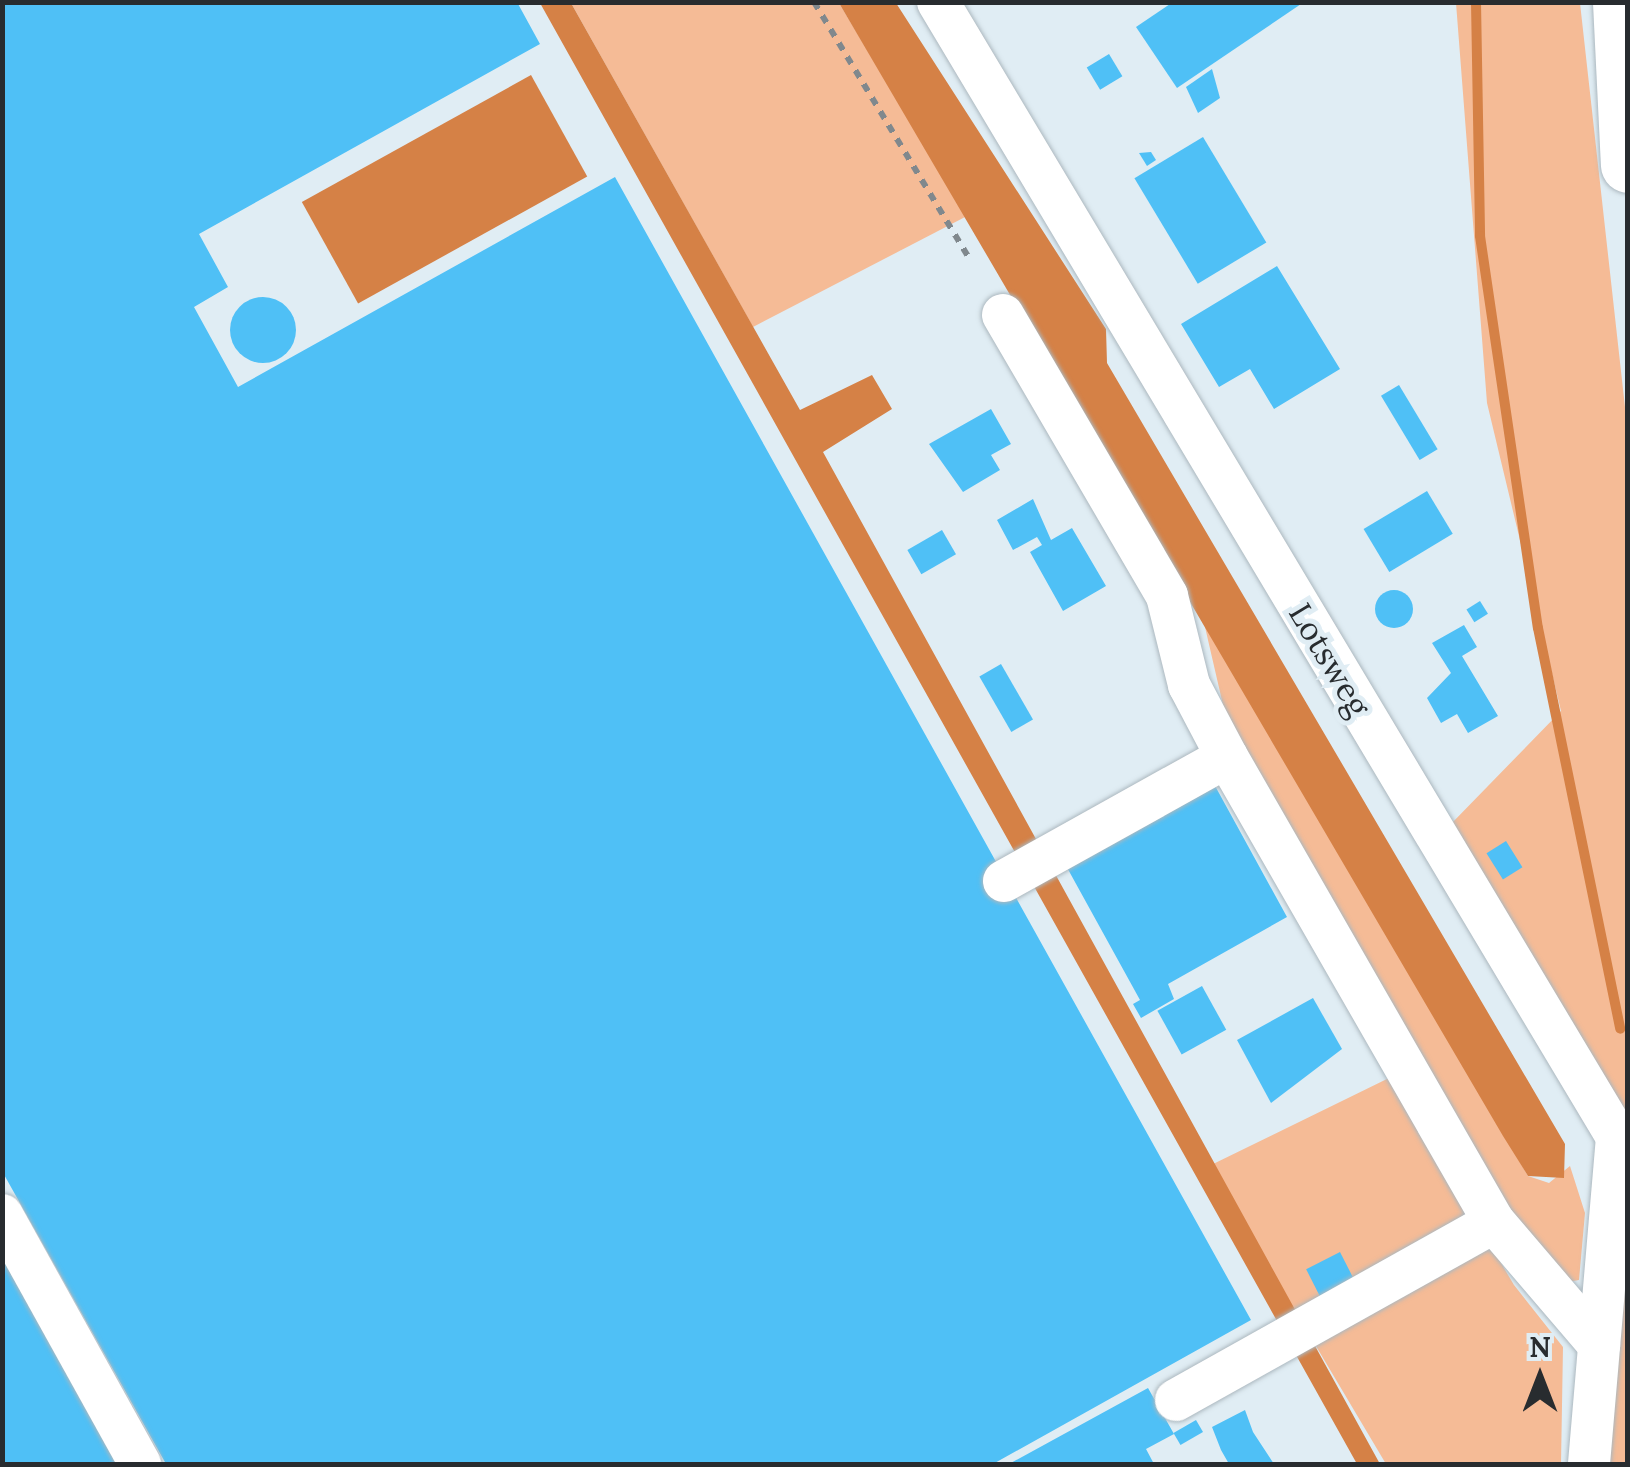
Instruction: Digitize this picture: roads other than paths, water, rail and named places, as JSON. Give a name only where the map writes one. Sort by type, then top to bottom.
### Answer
[{"type":"highway","points":[[1620,2],[1628,165]]},
{"type":"street","name":"Lotsweg","points":[[938,2],[1617,1137],[1589,1464]]},
{"type":"street","points":[[1002,314],[1167,596],[1189,685],[1227,757],[1494,1222],[1600,1345]]},
{"type":"street","points":[[1005,880],[1227,757]]},
{"type":"street","points":[[2,1215],[140,1464]]},
{"type":"street","points":[[1176,1400],[1494,1222]]},
{"type":"waterway","points":[[1476,2],[1480,236],[1538,628],[1620,1029]]}]
